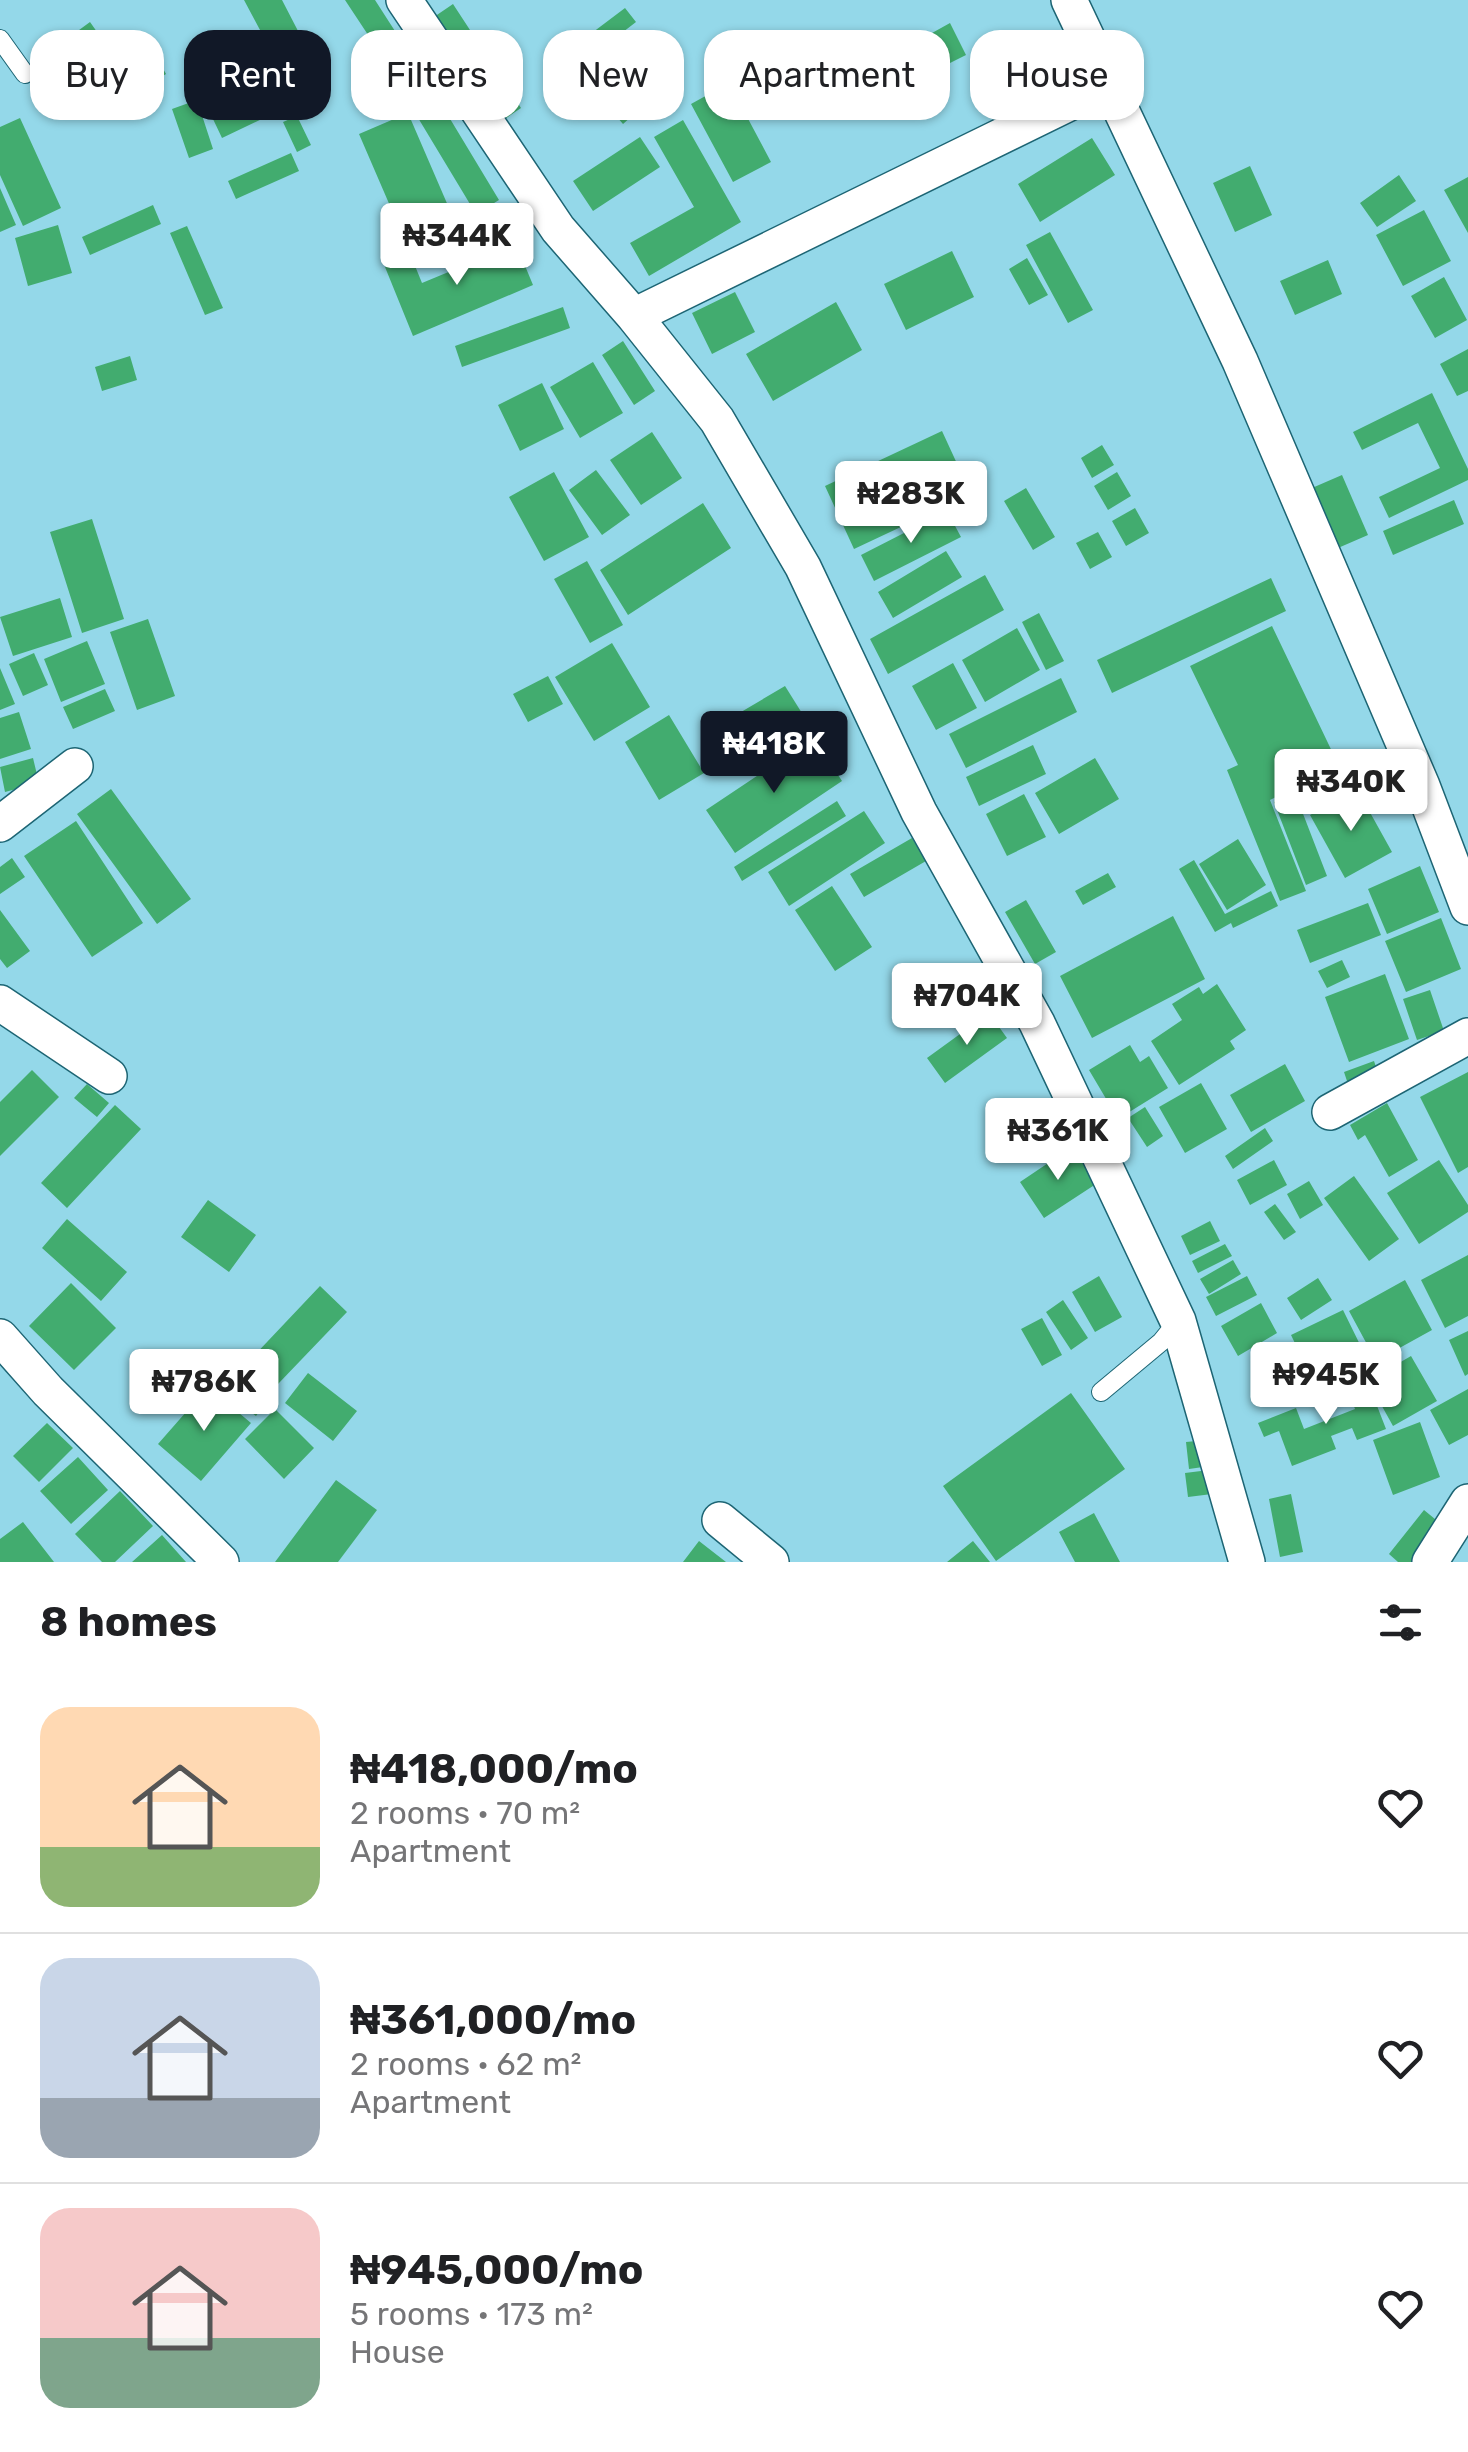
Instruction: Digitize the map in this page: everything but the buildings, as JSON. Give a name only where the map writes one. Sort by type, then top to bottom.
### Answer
[{"type":"street","points":[[404,0],[558,230],[634,316],[717,420],[803,568],[920,812],[1037,1023],[1178,1321],[1248,1562]]},
{"type":"street","points":[[1069,0],[1083,30]]},
{"type":"street","points":[[634,316],[1034,120]]},
{"type":"street","points":[[1125,120],[1240,361],[1422,786],[1468,908]]},
{"type":"street","points":[[0,824],[75,766]]},
{"type":"street","points":[[0,1003],[109,1076]]},
{"type":"street","points":[[1330,1112],[1468,1036]]},
{"type":"street","points":[[0,1338],[48,1391],[221,1562]]},
{"type":"street","points":[[1430,1562],[1468,1502]]},
{"type":"street","points":[[720,1520],[771,1562]]},
{"type":"lane","points":[[0,39],[25,74]]},
{"type":"lane","points":[[1101,1392],[1160,1342],[1178,1321]]}]
